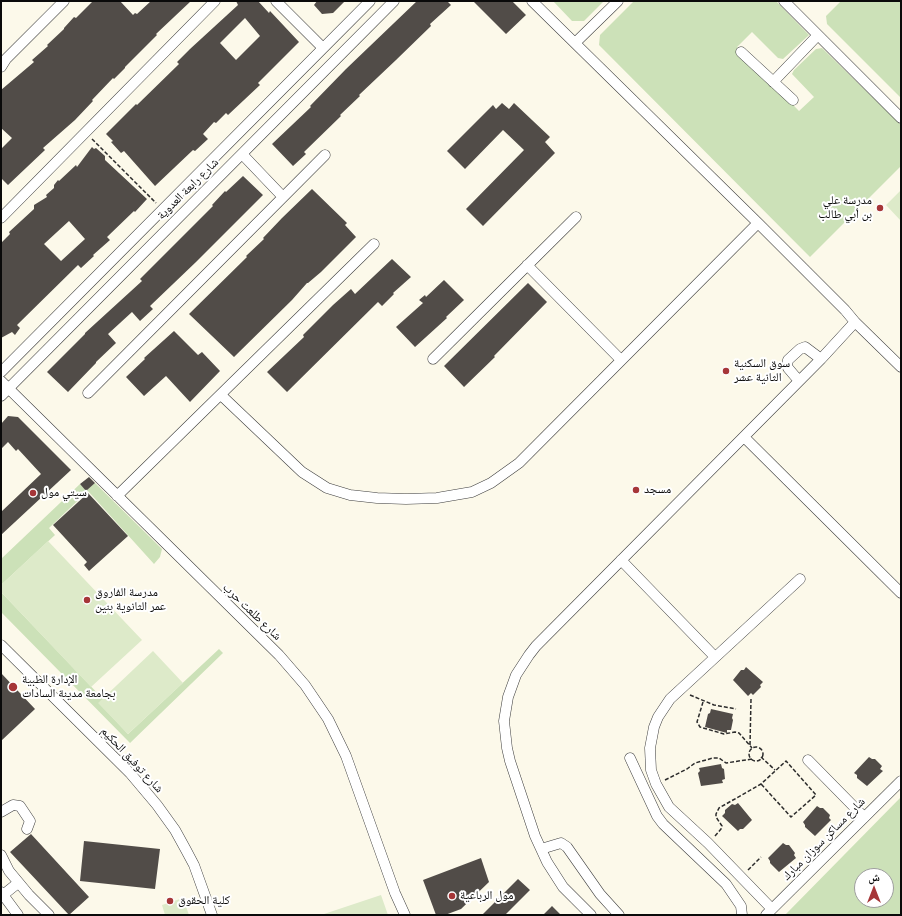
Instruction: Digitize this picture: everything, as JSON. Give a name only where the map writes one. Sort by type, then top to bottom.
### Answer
[{"type":"street","points":[[3,63],[64,1]]},
{"type":"street","points":[[2,215],[215,1]]},
{"type":"street","points":[[276,1],[323,48]]},
{"type":"street","name":"شارع رابعة العدوية","points":[[1,372],[370,1]]},
{"type":"street","name":"شارع رابعة العدوية","points":[[1,396],[394,1]]},
{"type":"street","points":[[532,1],[758,223],[901,367]]},
{"type":"street","points":[[575,43],[618,1]]},
{"type":"street","points":[[784,1],[901,118]]},
{"type":"street","points":[[773,82],[818,35]]},
{"type":"street","points":[[741,52],[793,100]]},
{"type":"street","points":[[242,154],[283,197]]},
{"type":"street","points":[[88,393],[325,155]]},
{"type":"street","points":[[433,359],[576,217]]},
{"type":"street","points":[[221,395],[302,472],[327,488],[350,494],[376,498],[406,499],[437,498],[472,492],[491,483],[519,463],[758,223]]},
{"type":"street","points":[[117,496],[374,244]]},
{"type":"street","points":[[527,265],[621,360]]},
{"type":"street","points":[[591,915],[562,886],[547,862],[535,836],[506,748],[504,721],[508,697],[516,675],[528,655],[800,381],[855,322]]},
{"type":"street","points":[[800,381],[788,368],[788,360],[800,349],[805,347],[821,359]]},
{"type":"street","name":"شارع طلعت حرب","points":[[1,381],[279,656],[305,685],[317,701],[338,737],[395,893],[405,915]]},
{"type":"street","points":[[744,437],[901,593]]},
{"type":"street","points":[[621,560],[715,657]]},
{"type":"street","points":[[769,912],[741,877],[670,807],[656,784],[652,770],[650,748],[654,727],[658,717],[670,699],[800,579]]},
{"type":"street","name":"شارع توفيق الحكيم","points":[[1,645],[130,773],[157,805],[175,830],[194,865],[212,915]]},
{"type":"street","points":[[630,758],[657,816],[663,824],[726,884],[741,906],[742,915]]},
{"type":"street","points":[[808,760],[864,817]]},
{"type":"street","name":"شارع مساكن سوزان مبارك","points":[[769,912],[901,781]]},
{"type":"street","points":[[1,812],[13,805],[20,806],[30,821],[27,829]]},
{"type":"street","points":[[657,816],[670,807]]},
{"type":"street","points":[[541,849],[561,843],[567,847],[600,894],[619,915]]},
{"type":"street","points":[[1,855],[9,871],[18,883],[49,915]]},
{"type":"street","points":[[18,883],[2,894],[18,915]]},
{"type":"path","points":[[85,132],[163,209]]},
{"type":"path","points":[[690,696],[703,702],[725,708],[736,709]]},
{"type":"path","points":[[750,745],[751,699]]},
{"type":"path","points":[[703,702],[697,722],[700,727],[724,734],[735,732],[739,733],[752,748]]},
{"type":"path","points":[[752,748],[757,747],[761,749],[763,753],[762,758]]},
{"type":"path","points":[[752,748],[749,753],[752,759]]},
{"type":"path","points":[[656,784],[687,769],[695,763],[703,761],[716,758],[723,762],[729,763],[752,759],[756,761],[762,758]]},
{"type":"path","points":[[762,758],[775,770]]},
{"type":"path","points":[[708,843],[722,826],[716,817],[719,808],[762,784],[786,761],[816,795],[791,817],[762,784]]},
{"type":"path","points":[[741,877],[761,857]]},
{"type":"green space","points":[[553,1],[604,1],[584,21],[572,21]]},
{"type":"green space","points":[[634,1],[776,1],[809,35],[783,59],[778,58],[752,32],[737,47],[799,111],[814,97],[792,74],[794,70],[816,49],[822,48],[901,125],[901,166],[810,257],[599,45],[600,35]]},
{"type":"green space","points":[[841,1],[901,1],[901,98],[827,24],[826,16]]},
{"type":"green space","points":[[901,190],[901,221],[886,205]]},
{"type":"green space","points":[[95,483],[162,549],[160,557],[154,564],[88,491],[49,528],[55,535],[1,585],[1,559],[80,484],[86,491]]},
{"type":"green space","points":[[48,541],[142,640],[91,687],[1,592],[1,585]]},
{"type":"green space","points":[[1,592],[103,699],[99,703],[128,734],[219,649],[223,653],[130,743],[1,612]]},
{"type":"green space","points":[[153,651],[183,683],[128,734],[98,703]]},
{"type":"green space","points":[[901,797],[901,915],[785,915]]},
{"type":"green space","points":[[381,895],[388,915],[321,915]]},
{"type":"green space","points":[[183,898],[189,915],[165,915],[162,905]]},
{"type":"building","points":[[93,1],[120,1],[133,15],[135,13],[137,14],[151,1],[191,1],[156,34],[157,35],[114,79],[113,78],[75,120],[43,148],[45,150],[8,185],[1,178],[1,149],[12,138],[1,128],[1,90],[34,62],[32,60],[48,46],[47,45],[74,17],[76,18]]},
{"type":"building","points":[[236,1],[258,1],[269,13],[270,11],[299,42],[258,83],[260,85],[228,115],[226,113],[216,123],[214,122],[203,134],[208,139],[195,151],[193,150],[155,186],[124,151],[121,153],[106,134],[179,64],[177,62],[190,49],[238,5]],"holes":[[[245,18],[260,36],[236,60],[220,43]]]},
{"type":"building","points":[[317,1],[345,1],[333,13],[322,14],[314,5]]},
{"type":"building","points":[[417,1],[447,1],[451,5],[359,95],[360,96],[340,115],[341,116],[304,152],[306,154],[293,166],[272,144],[311,107],[310,106],[346,69]]},
{"type":"building","points":[[473,1],[512,1],[526,15],[506,34]]},
{"type":"building","points":[[502,103],[509,109],[514,103],[550,137],[545,142],[555,153],[483,226],[466,209],[524,150],[503,130],[465,169],[447,151],[493,105],[496,109]]},
{"type":"building","points":[[92,147],[94,149],[96,148],[105,156],[105,160],[147,199],[107,237],[110,240],[93,255],[94,256],[81,268],[78,265],[17,325],[20,328],[15,335],[12,332],[1,338],[1,243],[10,234],[9,232],[34,209],[34,205],[47,197],[46,195],[54,188],[54,185],[58,180],[59,181],[76,165],[77,167]],"holes":[[[69,221],[85,239],[61,261],[44,244]]]},
{"type":"building","points":[[243,176],[263,195],[150,306],[153,309],[140,321],[132,312],[108,334],[116,343],[68,392],[47,372],[85,333],[142,281],[140,279],[213,206],[212,205],[225,191],[226,192]]},
{"type":"building","points":[[312,189],[347,223],[345,225],[356,237],[321,272],[307,283],[292,300],[234,357],[189,314],[247,257],[246,256],[264,239],[263,238],[282,218]]},
{"type":"building","points":[[392,259],[411,277],[393,293],[394,294],[382,306],[378,302],[287,392],[267,372],[304,337],[303,335],[333,305],[351,289],[355,294]]},
{"type":"building","points":[[444,280],[464,300],[446,317],[447,318],[415,347],[396,327],[423,303],[419,300],[425,295],[426,297]]},
{"type":"building","points":[[528,283],[547,302],[494,356],[495,357],[464,387],[444,366]]},
{"type":"building","points":[[174,331],[198,355],[202,352],[220,371],[190,402],[166,376],[144,396],[126,377],[145,359],[144,358]]},
{"type":"building","name":"سيتي مول","points":[[8,416],[18,417],[71,470],[1,535],[1,512],[41,474],[18,449],[16,451],[8,442],[1,449],[1,424]]},
{"type":"building","points":[[89,477],[95,483],[86,491],[80,484]]},
{"type":"building","points":[[88,493],[128,536],[89,571],[84,565],[87,562],[53,525]]},
{"type":"building","points":[[746,667],[763,682],[760,685],[761,687],[753,695],[751,693],[748,696],[733,680],[741,670],[744,670]]},
{"type":"building","points":[[1,673],[35,709],[1,741]]},
{"type":"building","points":[[711,709],[733,714],[731,730],[727,730],[727,733],[705,727],[708,714],[710,713]]},
{"type":"building","points":[[869,757],[875,759],[882,766],[880,769],[883,771],[867,786],[857,778],[857,775],[854,773]]},
{"type":"building","points":[[721,764],[722,768],[724,769],[725,779],[722,780],[723,783],[701,786],[698,773],[700,771],[699,768]]},
{"type":"building","points":[[738,803],[752,820],[743,829],[738,831],[722,816],[725,813],[725,810],[732,804],[735,805]]},
{"type":"building","points":[[817,806],[823,808],[830,815],[829,818],[831,820],[815,836],[805,827],[803,822]]},
{"type":"building","points":[[31,834],[89,897],[69,915],[10,852]]},
{"type":"building","points":[[84,841],[160,849],[155,889],[80,881]]},
{"type":"building","points":[[783,843],[789,845],[795,853],[794,855],[796,858],[779,872],[770,863],[768,858]]},
{"type":"building","name":"مول الرباعية","points":[[481,858],[489,882],[461,909],[445,915],[436,915],[423,880]]},
{"type":"building","points":[[518,879],[530,890],[505,915],[482,915]]},
{"type":"building","points":[[552,906],[561,915],[543,915]]},
{"type":"place","name":"مدرسة علي بن أبي طالب","points":[[880,208]]},
{"type":"place","name":"سوق السكنية الثانية عشر","points":[[726,371]]},
{"type":"place","name":"مسجد","points":[[636,490]]},
{"type":"place","name":"سيتي مول","points":[[33,493]]},
{"type":"place","name":"مدرسة الفاروق عمر الثانوية بنين","points":[[87,600]]},
{"type":"place","name":"الإدارة الطبية بجامعة مدينة السادات","points":[[13,687]]},
{"type":"place","name":"مول الرباعية","points":[[452,896]]},
{"type":"place","name":"كلية الحقوق","points":[[170,901]]}]
